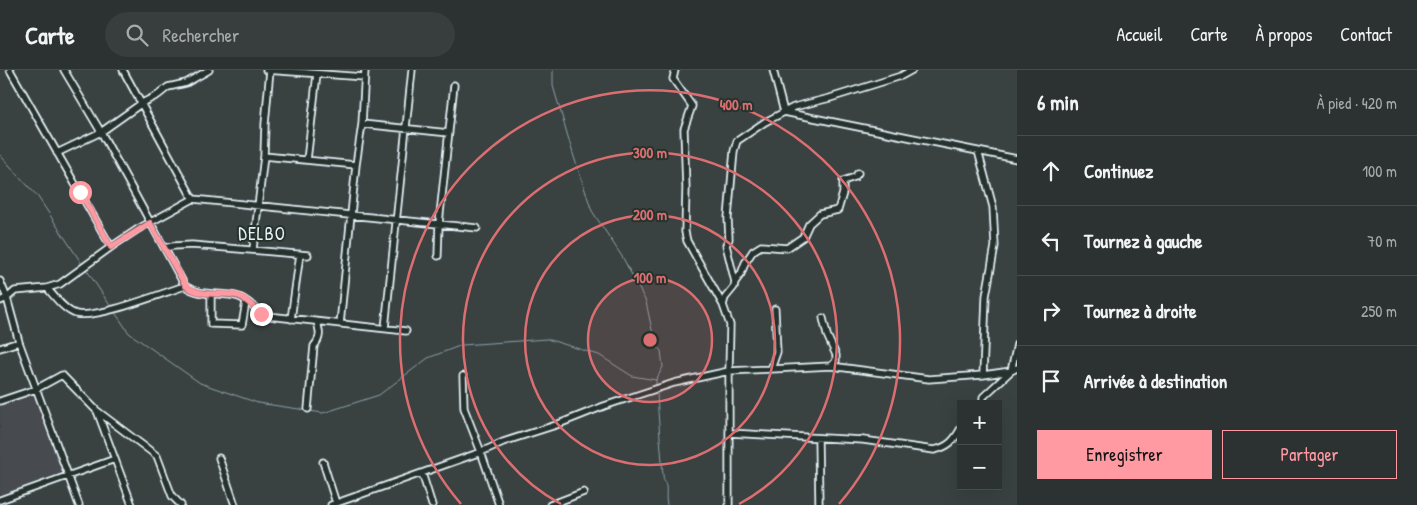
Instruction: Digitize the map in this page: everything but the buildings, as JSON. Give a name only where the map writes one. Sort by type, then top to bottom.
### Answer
[{"type":"street","points":[[10,70],[111,247]]},
{"type":"street","points":[[64,70],[101,132],[186,286],[196,291],[242,298],[261,314],[268,316],[406,331]]},
{"type":"street","points":[[123,70],[194,199]]},
{"type":"street","points":[[57,153],[101,132],[142,104],[158,96],[168,87],[186,83],[209,70]]},
{"type":"street","points":[[253,249],[264,156],[269,70],[364,78]]},
{"type":"street","points":[[340,324],[362,124],[365,70]]},
{"type":"street","points":[[385,328],[412,70]]},
{"type":"street","points":[[675,70],[673,79],[692,106],[684,129],[685,232],[687,241],[723,305],[730,325],[729,505]]},
{"type":"street","points":[[773,70],[784,112]]},
{"type":"street","points":[[723,305],[725,298],[734,287],[726,245],[729,239],[728,218],[734,151],[737,141],[765,122],[794,107],[901,76],[912,70]]},
{"type":"street","points":[[307,160],[317,74]]},
{"type":"street","points":[[438,256],[439,223],[454,85]]},
{"type":"street","points":[[784,112],[1017,159]]},
{"type":"street","points":[[362,124],[449,133]]},
{"type":"street","points":[[978,151],[993,206],[995,246],[986,296],[983,374]]},
{"type":"street","points":[[264,156],[356,165]]},
{"type":"street","points":[[734,282],[741,274],[745,263],[754,251],[761,246],[787,248],[803,237],[809,224],[820,214],[838,210],[844,181],[855,177],[858,173]]},
{"type":"street","points":[[0,301],[8,298],[15,291],[47,288],[60,284],[111,247],[194,199],[477,228]]},
{"type":"street","points":[[165,248],[182,245],[253,249],[308,255]]},
{"type":"street","points":[[291,319],[300,254]]},
{"type":"street","points":[[0,281],[8,298],[19,342],[80,505]]},
{"type":"street","points":[[47,288],[69,310],[76,314],[85,315],[144,300],[186,286]]},
{"type":"street","points":[[211,294],[211,324],[242,325],[246,302]]},
{"type":"street","points":[[771,369],[777,352],[775,308]]},
{"type":"street","points":[[823,318],[827,335],[836,355],[836,361],[831,366]]},
{"type":"street","points":[[308,409],[314,346],[319,340],[320,334],[317,322]]},
{"type":"street","points":[[0,348],[19,342]]},
{"type":"street","points":[[1011,371],[1017,344]]},
{"type":"street","points":[[323,462],[334,504],[604,406],[674,383],[729,371],[831,366],[929,379],[1011,371]]},
{"type":"street","points":[[983,400],[983,397],[1011,371],[1017,368]]},
{"type":"street","points":[[0,401],[36,389],[62,375],[96,410],[157,456],[172,496],[181,505]]},
{"type":"street","points":[[463,376],[464,408],[499,505]]},
{"type":"street","points":[[96,410],[132,505]]},
{"type":"street","points":[[729,433],[863,440],[934,450],[944,448],[954,441],[957,435]]},
{"type":"street","points":[[818,438],[820,505]]},
{"type":"street","points":[[219,458],[235,505]]},
{"type":"street","points":[[0,500],[115,459]]},
{"type":"street","points":[[422,473],[432,505]]},
{"type":"street","points":[[550,505],[584,492]]},
{"type":"shaded area","points":[[36,393],[65,471],[0,495],[0,405]]},
{"type":"waterway","points":[[553,70],[553,86],[592,211],[623,258],[646,302],[655,344],[661,351],[663,367],[656,380],[656,385]]},
{"type":"waterway","points":[[0,155],[38,197],[82,264]]},
{"type":"waterway","points":[[86,269],[111,307]]},
{"type":"waterway","points":[[114,311],[129,333],[200,383],[258,403],[306,410]]},
{"type":"waterway","points":[[309,411],[323,413],[379,395],[428,358],[462,345],[547,339],[599,355],[632,376],[656,380]]},
{"type":"waterway","points":[[657,392],[667,505]]},
{"type":"district","name":"DELBO","points":[[262,233]]},
{"type":"route","points":[[80,192],[111,247],[150,223],[186,286],[191,290],[201,293],[242,298],[261,314]]}]
